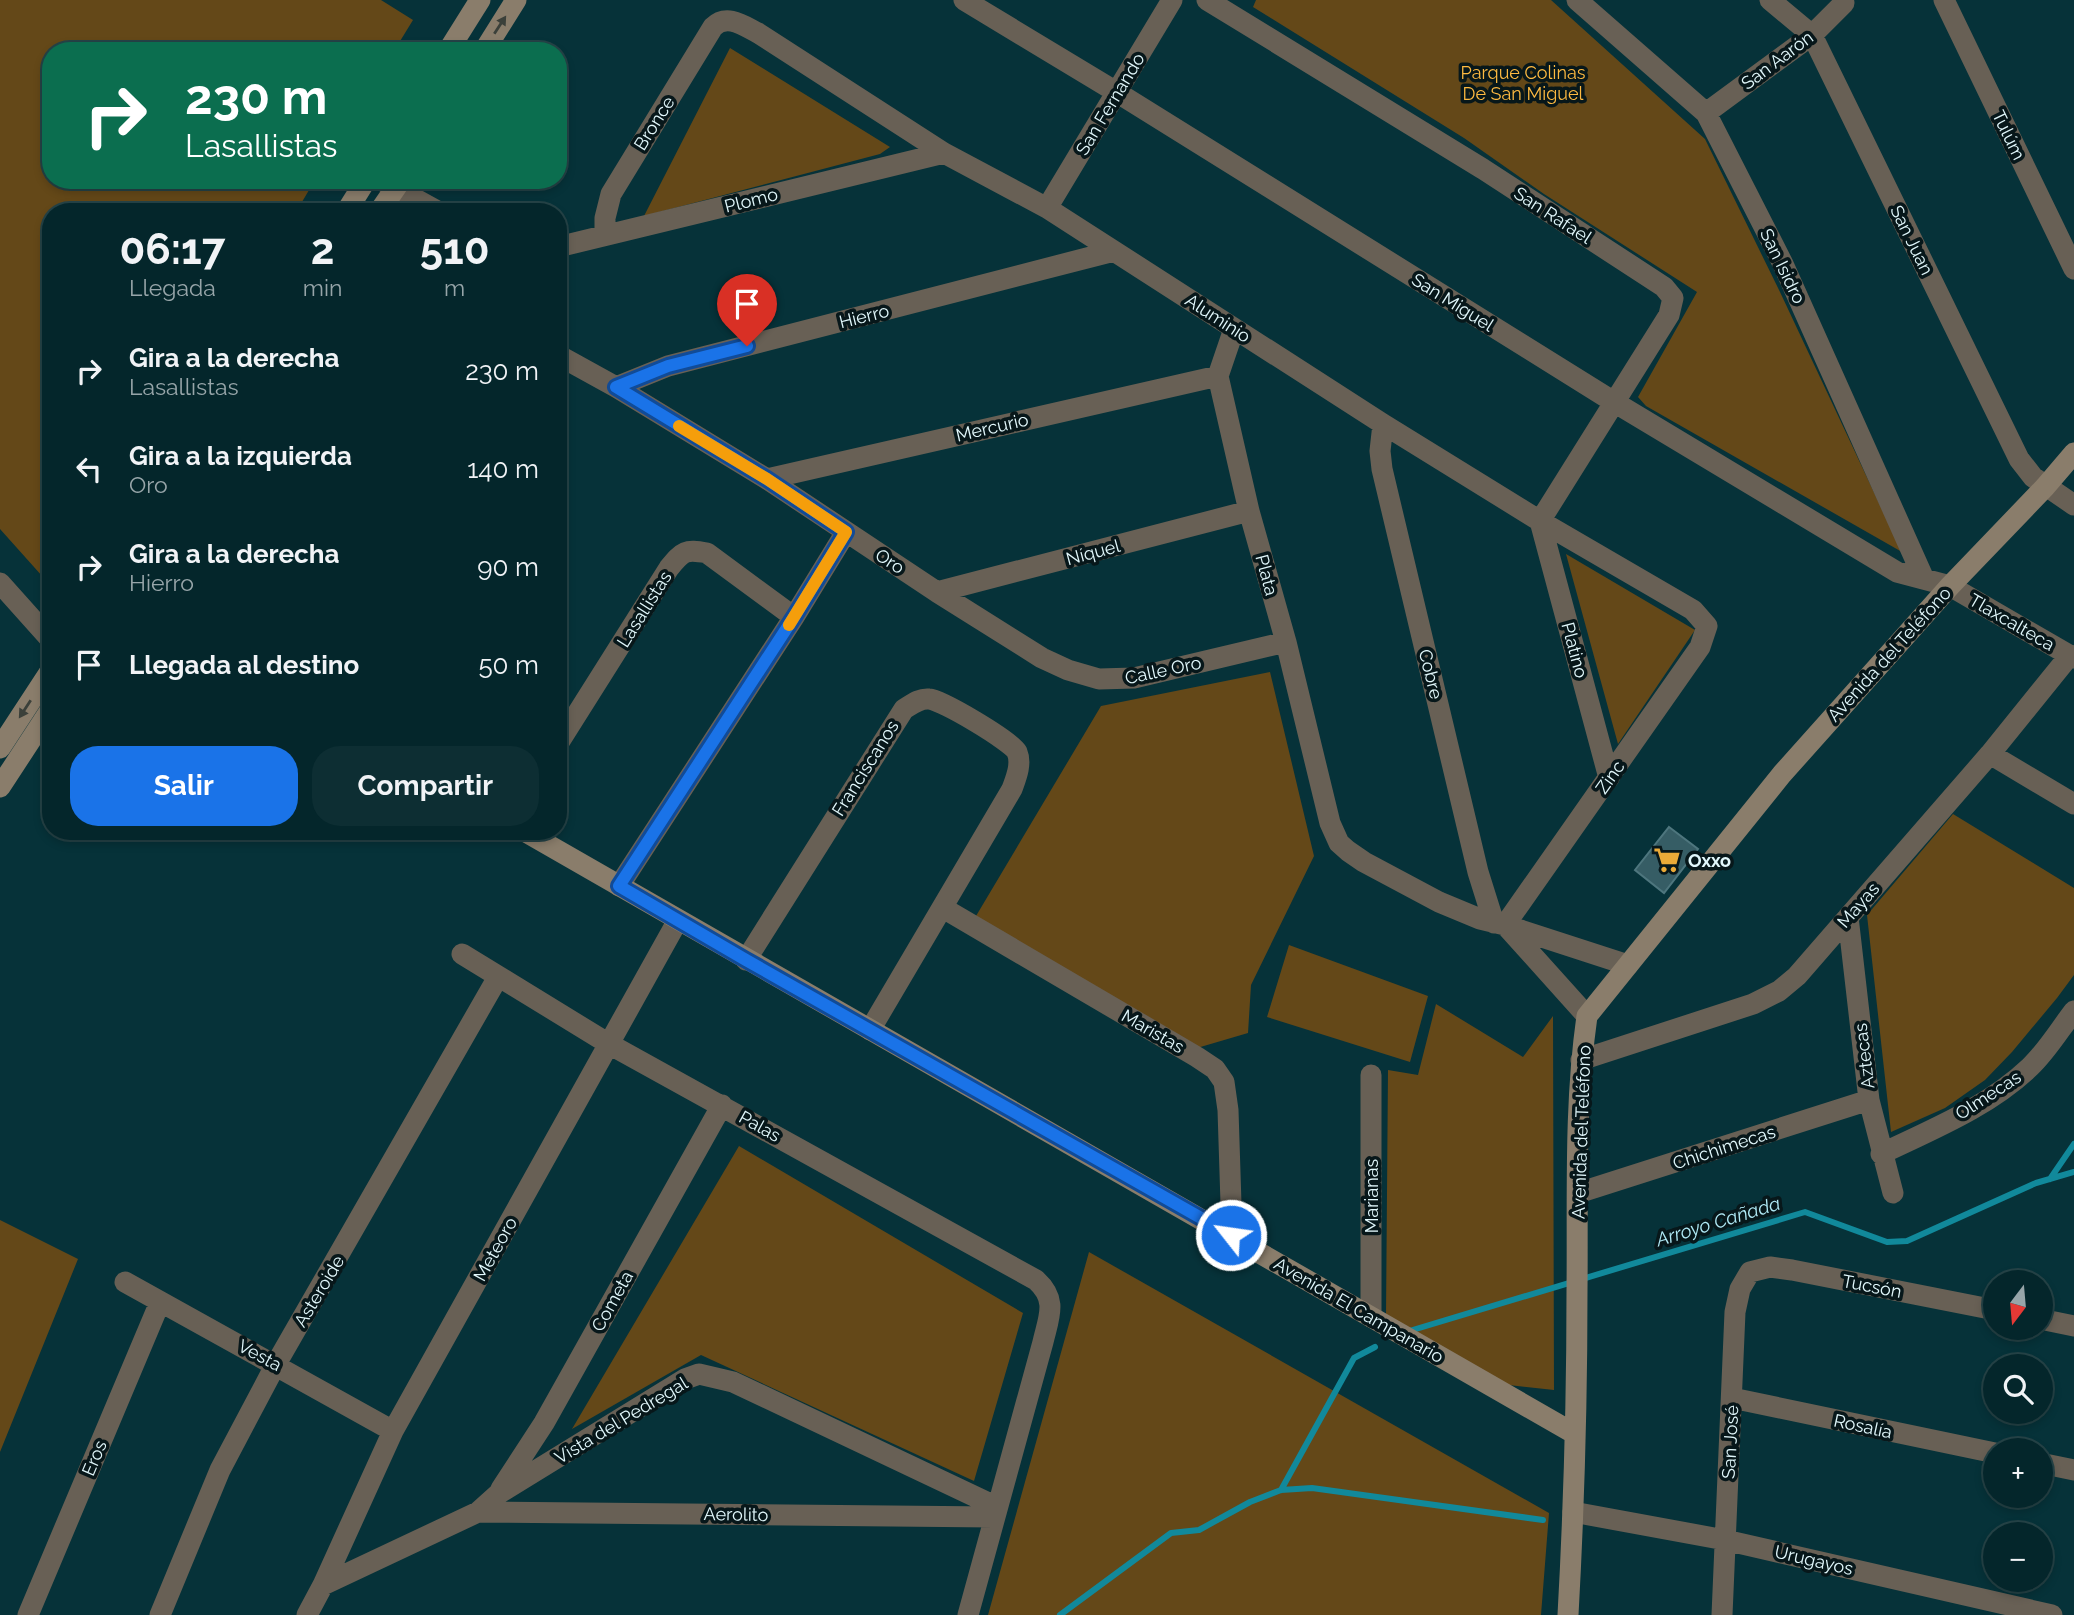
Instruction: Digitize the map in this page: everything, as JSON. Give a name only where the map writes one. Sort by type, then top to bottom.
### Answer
[{"type":"street","points":[[454,42],[480,0]]},
{"type":"street","points":[[490,42],[516,0]]},
{"type":"street","name":"San Miguel","points":[[964,0],[1614,402],[1896,572],[1950,586]]},
{"type":"street","name":"San Fernando","points":[[1047,208],[1172,0]]},
{"type":"street","name":"San Rafael","points":[[1207,0],[1483,169],[1669,292],[1673,298],[1669,314],[1541,521]]},
{"type":"street","name":"San Isidro","points":[[1577,0],[1706,113],[1783,264],[1924,579]]},
{"type":"street","name":"San Juan","points":[[1770,0],[1812,35],[2019,459],[2033,477],[2074,505]]},
{"type":"street","name":"Tulúm","points":[[1944,0],[2068,240],[2074,269]]},
{"type":"street","name":"San Aarón","points":[[1706,113],[1812,35],[1844,4]]},
{"type":"street","name":"Aluminio","points":[[723,21],[738,23],[758,33],[944,153],[1047,208],[1383,424],[1693,610],[1707,626]]},
{"type":"street","name":"Bronce","points":[[606,234],[611,194],[713,27],[723,21]]},
{"type":"street","name":"Plomo","points":[[567,245],[944,153]]},
{"type":"street","points":[[402,189],[424,203]]},
{"type":"street","name":"Hierro","points":[[616,387],[668,366],[1115,251]]},
{"type":"street","points":[[1218,376],[1234,329]]},
{"type":"street","name":"Oro","points":[[567,360],[767,479],[1042,658]]},
{"type":"street","name":"Mercurio","points":[[767,479],[1218,376]]},
{"type":"street","name":"Plata","points":[[1218,376],[1249,511],[1286,642],[1330,822]]},
{"type":"street","name":"Cobre","points":[[1383,424],[1381,469],[1478,872],[1499,924],[1587,1016]]},
{"type":"street","name":"Avenida del Teléfono","points":[[1568,1615],[1575,1434],[1581,1060],[1587,1016],[1782,774],[1950,586],[2074,453]]},
{"type":"street","name":"Níquel","points":[[937,592],[1249,511]]},
{"type":"street","name":"Platino","points":[[1541,521],[1609,778]]},
{"type":"street","points":[[619,886],[794,617],[846,532]]},
{"type":"street","name":"Lasallistas","points":[[567,730],[681,553],[692,550],[707,553],[794,617]]},
{"type":"street","points":[[0,583],[42,630]]},
{"type":"street","name":"Tlaxcalteca","points":[[1950,586],[2072,657]]},
{"type":"street","name":"Zinc","points":[[1499,924],[1609,778],[1700,647],[1707,626]]},
{"type":"street","name":"Calle Oro","points":[[1042,658],[1068,670],[1099,679],[1121,679],[1286,642]]},
{"type":"street","name":"Mayas","points":[[1581,1060],[1754,1004],[1779,991],[1797,976],[2072,657]]},
{"type":"street","points":[[0,748],[42,684]]},
{"type":"street","name":"Franciscanos","points":[[746,960],[893,723],[904,709],[917,701],[928,699],[945,704],[1005,741],[1016,750],[1019,760],[1012,789],[870,1030]]},
{"type":"street","points":[[0,787],[42,723]]},
{"type":"street","points":[[1990,754],[2074,804]]},
{"type":"street","name":"Cobre","points":[[1330,822],[1339,843],[1364,862],[1439,902],[1480,919],[1628,965]]},
{"type":"street","name":"Avenida El Campanario","points":[[540,840],[1575,1434]]},
{"type":"street","name":"Maristas","points":[[943,908],[1215,1069],[1224,1082],[1228,1110],[1231,1235]]},
{"type":"street","name":"Aztecas","points":[[1848,916],[1870,1100],[1881,1154],[1893,1193]]},
{"type":"street","name":"Meteoro","points":[[323,1585],[393,1431],[678,920]]},
{"type":"street","name":"Palas","points":[[462,954],[610,1044],[1036,1280],[1048,1291],[1051,1302],[1043,1342],[995,1512]]},
{"type":"street","name":"Asteroide","points":[[160,1615],[220,1470],[276,1364],[498,977]]},
{"type":"street","name":"Olmecas","points":[[1881,1154],[1968,1111],[2006,1088],[2033,1065],[2074,1011]]},
{"type":"street","name":"Marianas","points":[[1371,1075],[1371,1317]]},
{"type":"street","name":"Chichimecas","points":[[1578,1193],[1870,1100]]},
{"type":"street","name":"Cometa","points":[[498,1494],[544,1423],[722,1105]]},
{"type":"street","name":"Tucsón","points":[[1750,1272],[1770,1266],[1983,1308]]},
{"type":"street","name":"San José","points":[[1722,1615],[1735,1312],[1740,1289],[1750,1272]]},
{"type":"street","name":"Vesta","points":[[125,1282],[393,1431]]},
{"type":"street","name":"Eros","points":[[28,1615],[160,1302]]},
{"type":"street","points":[[2053,1322],[2074,1326]]},
{"type":"street","name":"Vista del Pedregal","points":[[323,1585],[478,1512],[498,1494],[668,1388],[699,1374],[733,1382],[995,1512]]},
{"type":"street","name":"Rosalía","points":[[1732,1398],[1983,1450]]},
{"type":"street","points":[[2053,1466],[2074,1470]]},
{"type":"street","name":"Aerolito","points":[[478,1512],[995,1512]]},
{"type":"street","points":[[968,1615],[995,1512]]},
{"type":"street","name":"Urugayos","points":[[1573,1512],[1725,1540],[2052,1615]]},
{"type":"street","points":[[307,1615],[323,1585]]},
{"type":"green space","points":[[0,0],[381,0],[413,20],[400,42],[42,42],[42,189],[310,189],[301,203],[42,203],[42,576],[0,529]]},
{"type":"green space","name":"Parque Colinas De San Miguel","points":[[1256,0],[1551,0],[1705,139],[1902,552],[1646,406],[1638,397],[1697,292],[1544,194],[1464,138],[1253,7]]},
{"type":"green space","points":[[730,48],[890,147],[880,154],[644,216]]},
{"type":"green space","points":[[1566,554],[1695,630],[1618,744]]},
{"type":"green space","points":[[1270,672],[1314,856],[1251,985],[1248,1033],[1197,1048],[976,916],[1101,706]]},
{"type":"green space","points":[[1953,814],[2074,888],[2074,975],[2012,1052],[1985,1080],[1945,1108],[1891,1132],[1867,915]]},
{"type":"green space","points":[[1289,945],[1428,996],[1410,1062],[1267,1017]]},
{"type":"green space","points":[[1436,1004],[1523,1057],[1553,1016],[1554,1390],[1500,1384],[1386,1315],[1388,1070],[1418,1075]]},
{"type":"green space","points":[[739,1146],[1023,1313],[974,1481],[701,1355],[572,1429]]},
{"type":"green space","points":[[0,1220],[78,1259],[0,1452]]},
{"type":"green space","points":[[1089,1252],[1549,1513],[1541,1615],[988,1615]]},
{"type":"building","name":"Oxxo","points":[[1669,827],[1698,849],[1664,893],[1635,870]]},
{"type":"waterway","points":[[2050,1179],[2074,1144]]},
{"type":"waterway","name":"Arroyo Cañada","points":[[1406,1332],[1805,1212],[1887,1242],[1907,1241],[2036,1183],[2074,1172]]},
{"type":"waterway","name":"Arroyo Cañada","points":[[1281,1490],[1354,1358],[1375,1347]]},
{"type":"waterway","name":"Arroyo Cañada","points":[[1060,1615],[1171,1533],[1199,1530],[1250,1502],[1281,1490],[1312,1488],[1543,1520]]},
{"type":"slow traffic","points":[[679,426],[767,479],[846,532],[789,625]]},
{"type":"place","name":"Oxxo","points":[[1667,860]]},
{"type":"route","points":[[747,346],[668,366],[616,387],[767,479],[846,532],[794,617],[619,886],[1231,1235]]}]
